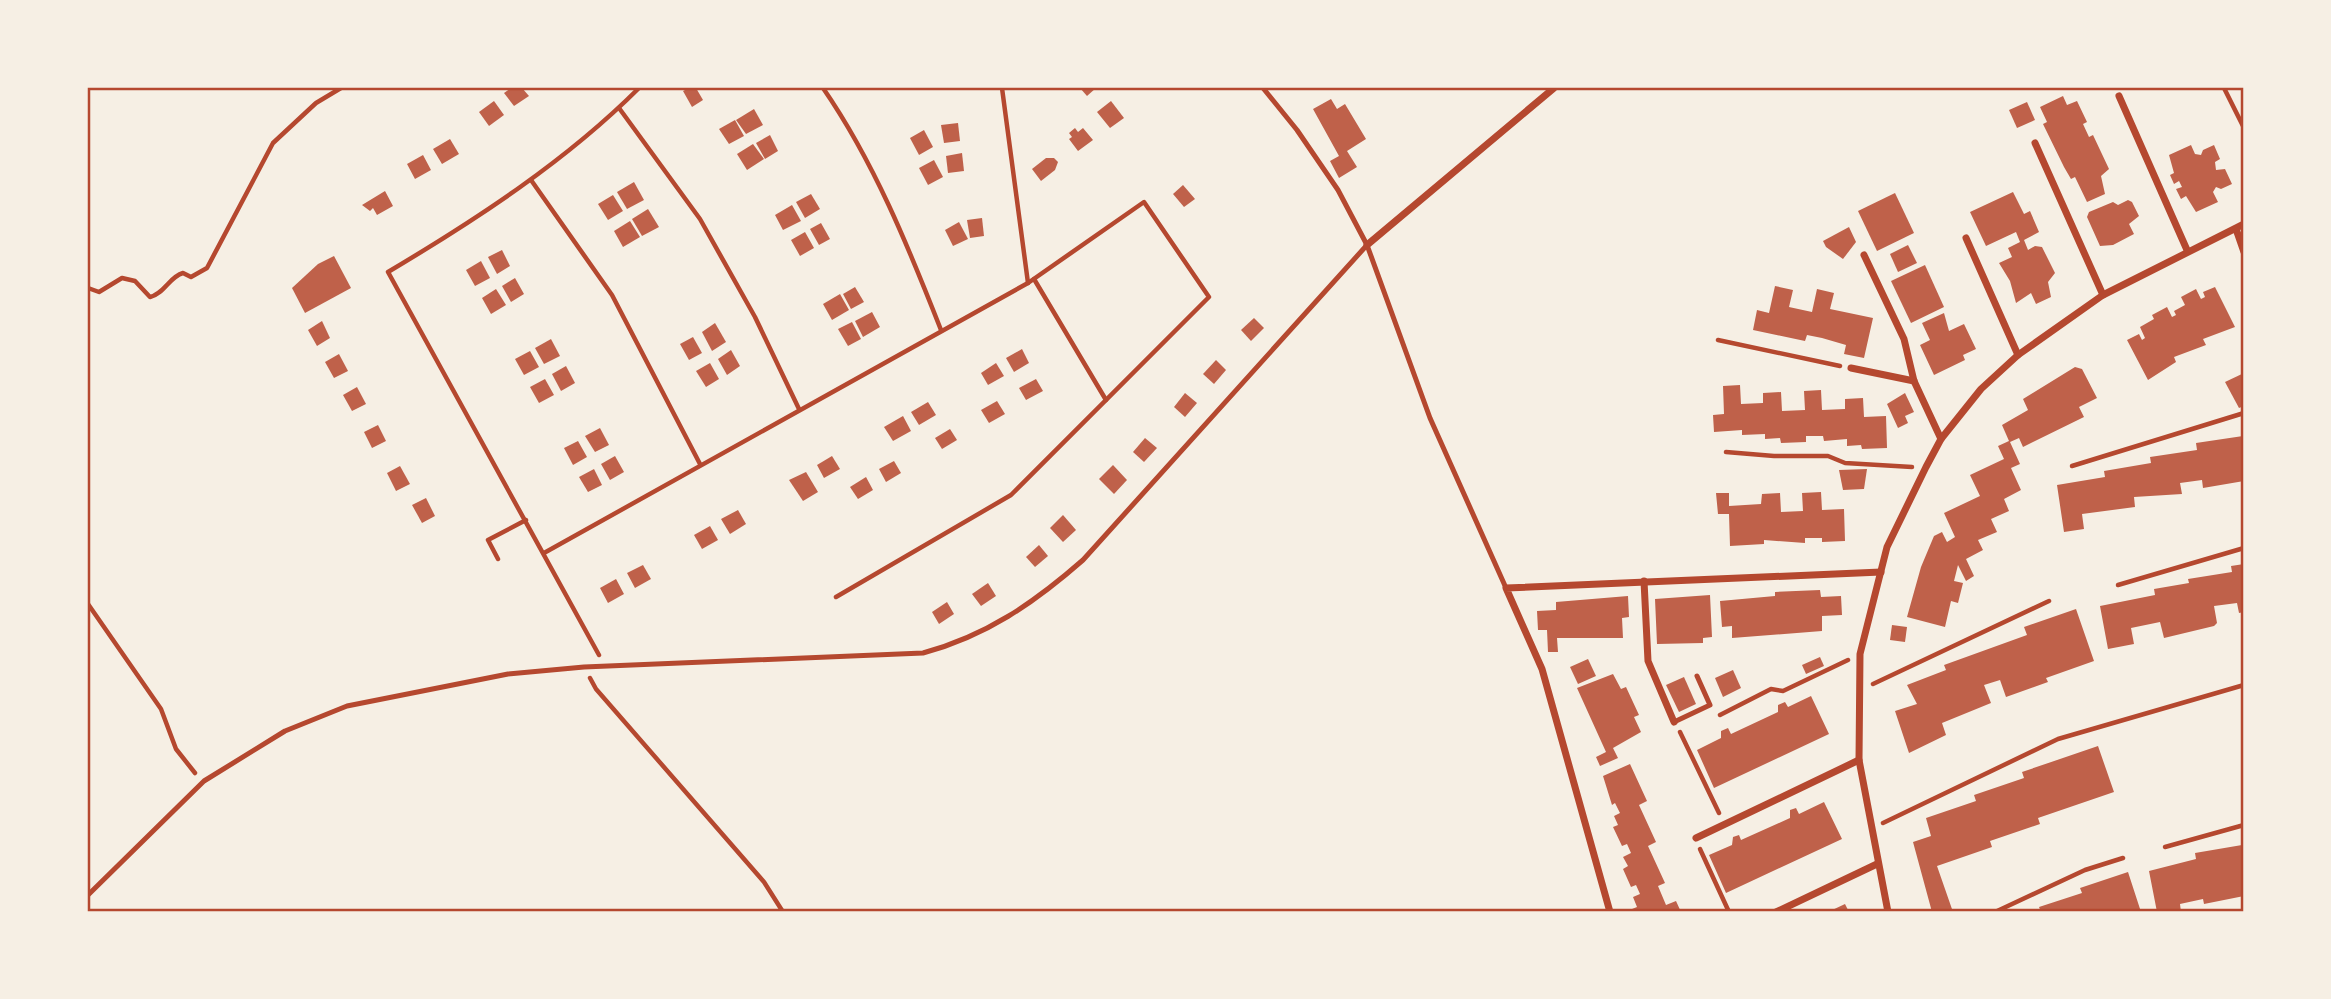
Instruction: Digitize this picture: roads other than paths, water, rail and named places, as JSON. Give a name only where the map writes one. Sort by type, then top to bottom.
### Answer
[{"type":"street","points":[[1367,245],[1554,88]]},
{"type":"street","points":[[2119,96],[2187,250]]},
{"type":"street","points":[[2035,143],[2103,295]]},
{"type":"street","points":[[1888,912],[1870,829],[1859,760],[1860,654],[1887,548],[1941,439],[1981,389],[2018,355],[2103,295],[2187,250],[2240,226],[2244,253]]},
{"type":"street","points":[[1966,238],[2018,355]]},
{"type":"street","points":[[1864,255],[1904,339],[1914,381],[1941,439]]},
{"type":"street","points":[[1851,368],[1914,381]]},
{"type":"street","points":[[1609,912],[1542,669],[1506,588],[1881,572]]},
{"type":"street","points":[[1644,581],[1648,661],[1674,722]]},
{"type":"street","points":[[1696,838],[1859,760]]},
{"type":"street","points":[[1776,912],[1877,864]]},
{"type":"lane","points":[[1263,88],[1297,130],[1338,190],[1367,245],[1430,418],[1506,588]]},
{"type":"lane","points":[[88,895],[204,781],[285,731],[347,706],[485,677],[604,665],[923,653],[962,642],[1000,623],[1045,594],[1083,560],[1367,245]]},
{"type":"lane","points":[[1674,722],[1710,705],[1697,676]]}]
